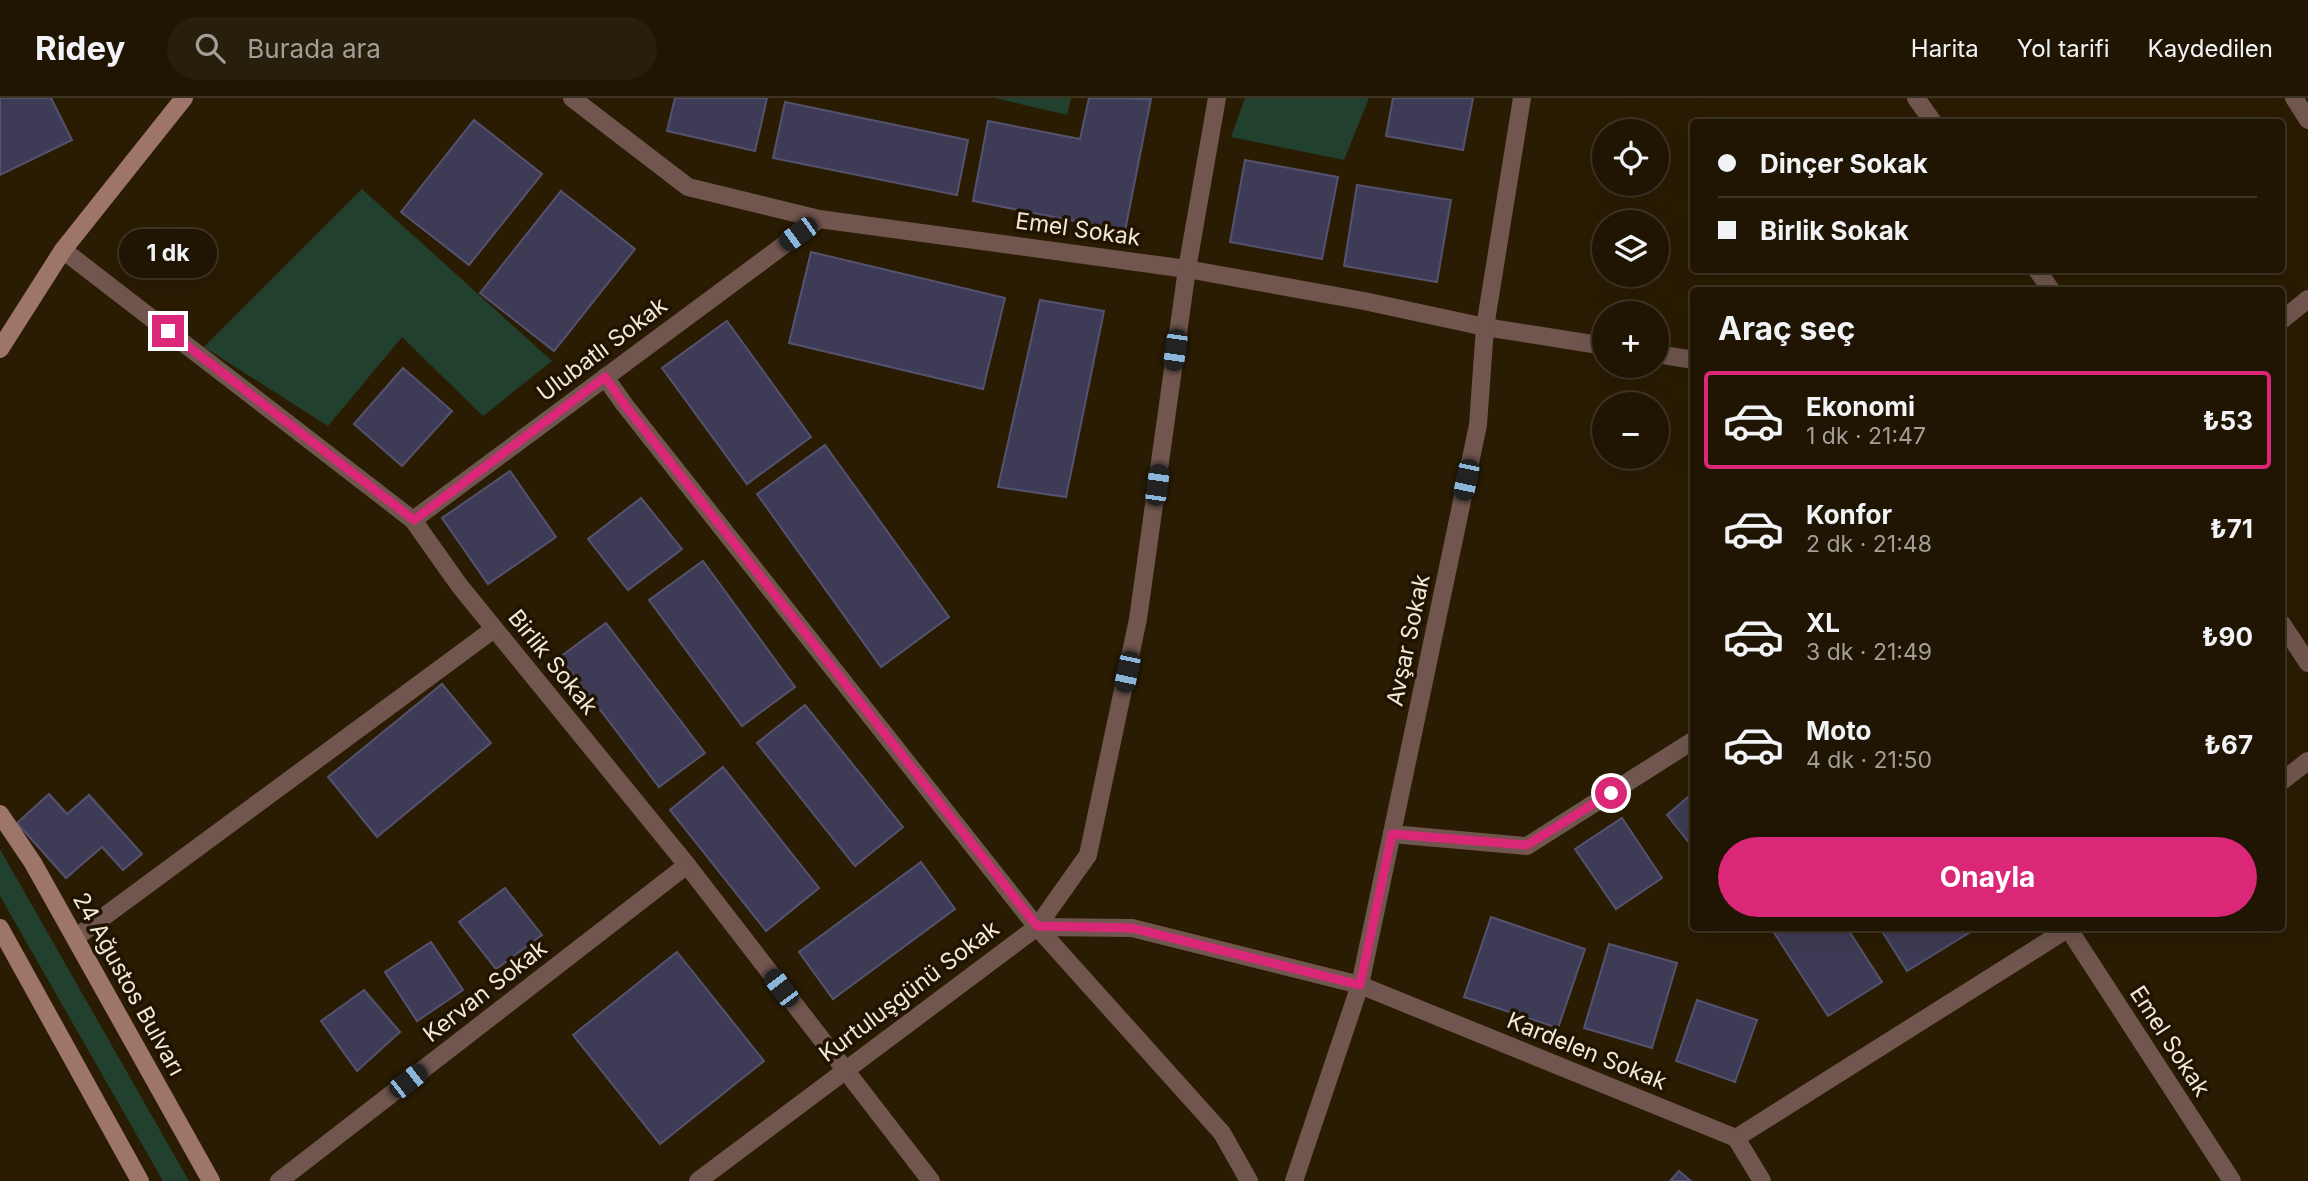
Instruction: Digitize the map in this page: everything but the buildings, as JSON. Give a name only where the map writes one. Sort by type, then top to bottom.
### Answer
[{"type":"main road","points":[[0,349],[62,250],[184,98]]},
{"type":"main road","name":"24 Ağustos Bulvarı","points":[[0,814],[33,863],[211,1181]]},
{"type":"main road","points":[[0,928],[140,1181]]},
{"type":"street","name":"Emel Sokak","points":[[572,98],[688,187],[819,219],[1187,269],[1364,301],[1485,327],[1592,344]]},
{"type":"street","name":"Kurtuluşgünü Sokak","points":[[698,1181],[1037,926],[1088,855],[1138,619],[1187,269],[1217,98]]},
{"type":"street","name":"Avşar Sokak","points":[[1294,1181],[1360,985],[1392,834],[1478,425],[1485,327],[1522,98]]},
{"type":"street","points":[[1916,98],[1931,119]]},
{"type":"street","points":[[2294,98],[2308,120]]},
{"type":"street","name":"Ulubatlı Sokak","points":[[414,520],[819,219]]},
{"type":"street","name":"Birlik Sokak","points":[[62,250],[414,520],[459,585],[687,865],[931,1181]]},
{"type":"street","points":[[2285,318],[2308,299]]},
{"type":"street","points":[[1669,356],[1690,359]]},
{"type":"street","points":[[605,377],[1037,926],[1222,1132],[1249,1181]]},
{"type":"street","points":[[2285,628],[2308,663]]},
{"type":"street","points":[[75,938],[494,629]]},
{"type":"street","points":[[1392,834],[1527,845],[1690,743]]},
{"type":"street","points":[[2285,779],[2308,761]]},
{"type":"street","name":"Kervan Sokak","points":[[279,1181],[687,865]]},
{"type":"street","name":"Kardelen Sokak","points":[[1037,926],[1132,928],[1360,985],[1736,1138]]},
{"type":"street","points":[[1762,1181],[1736,1138],[2063,931]]},
{"type":"street","name":"Emel Sokak","points":[[2070,931],[2232,1181]]},
{"type":"green space","points":[[995,98],[1071,98],[1067,115]]},
{"type":"green space","points":[[1245,98],[1369,98],[1344,160],[1231,137]]},
{"type":"green space","points":[[362,189],[552,361],[483,416],[402,337],[328,426],[204,347]]},
{"type":"green space","points":[[0,849],[189,1181],[163,1181],[0,896]]},
{"type":"route","points":[[168,331],[414,520],[605,377],[1037,926],[1132,928],[1360,985],[1392,834],[1527,845],[1611,793]]}]
